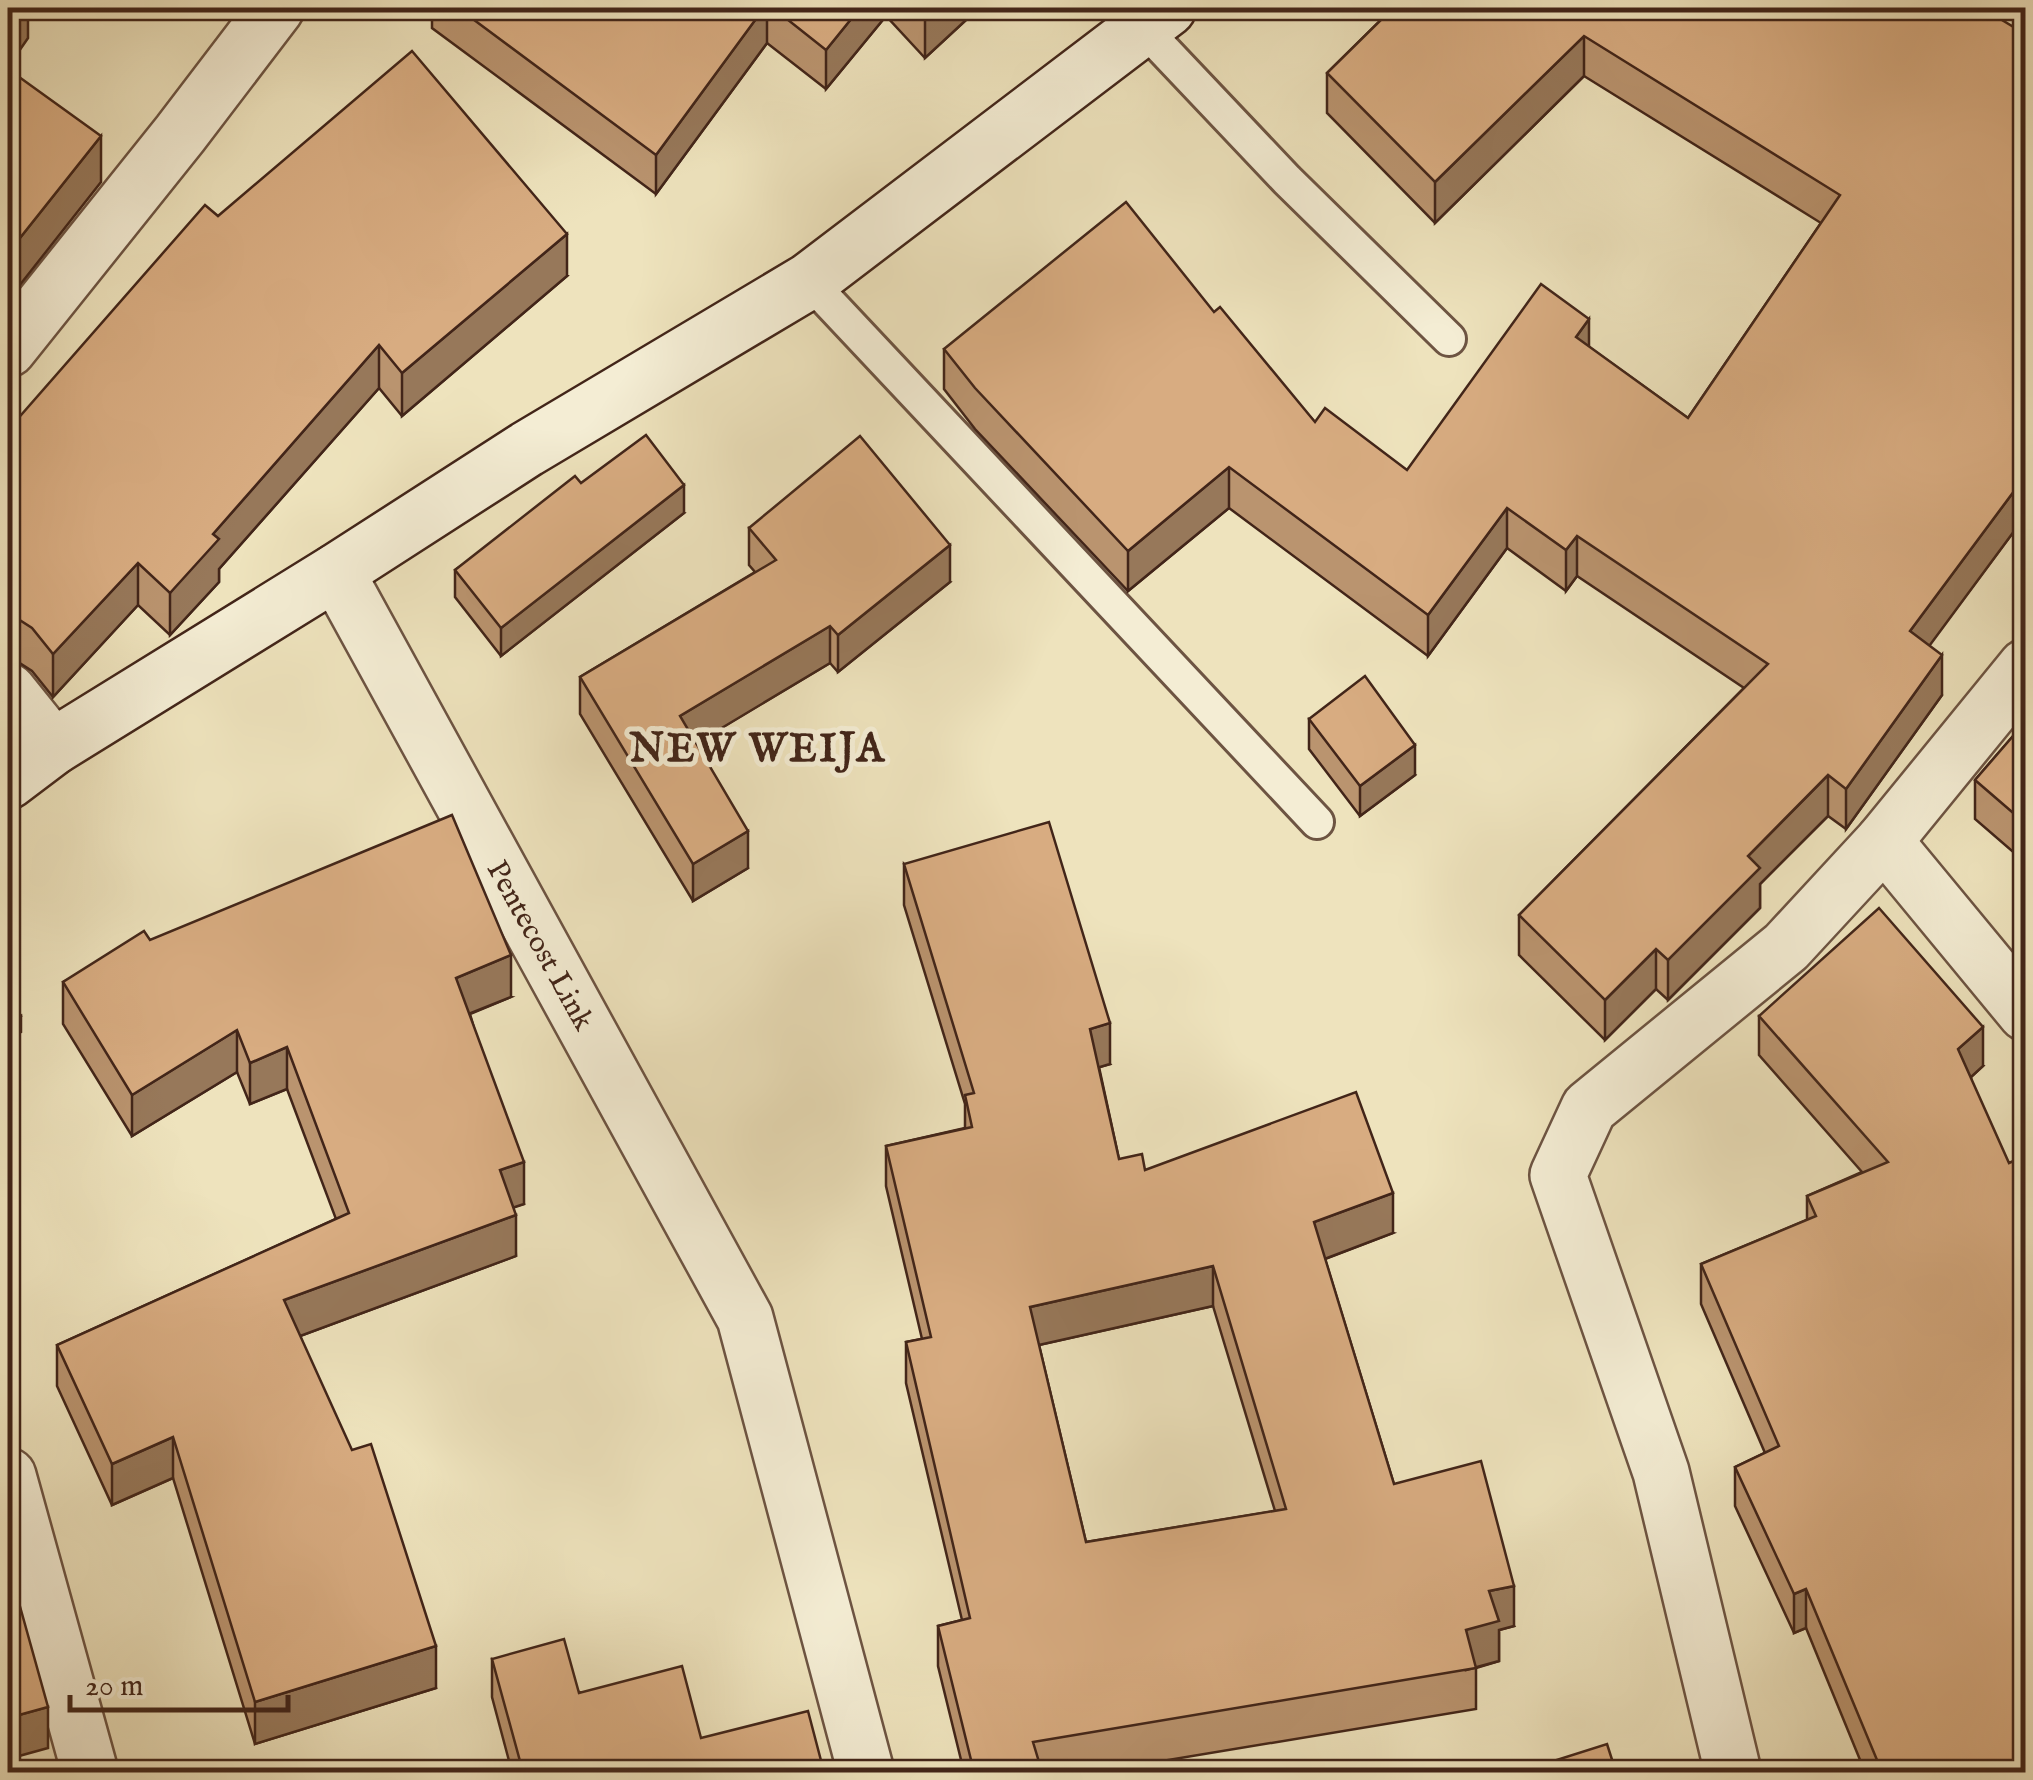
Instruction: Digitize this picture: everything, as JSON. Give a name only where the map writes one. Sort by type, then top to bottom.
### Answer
[{"type":"street","points":[[8,349],[276,8]]},
{"type":"street","points":[[8,782],[54,747],[527,449],[809,281],[1156,18]]},
{"type":"street","name":"Pentecost Link","points":[[336,572],[745,1318],[866,1772]]},
{"type":"street","points":[[1733,1772],[1660,1472],[1558,1176],[1589,1108],[1786,946],[1884,840],[2026,667]]},
{"type":"street","points":[[8,692],[54,747]]},
{"type":"street","points":[[1884,840],[2026,1013]]},
{"type":"street","points":[[8,1476],[90,1772]]},
{"type":"lane","points":[[1156,18],[1287,180],[1449,339]]},
{"type":"lane","points":[[809,281],[1317,822]]},
{"type":"building","points":[[458,8],[764,8],[656,155]]},
{"type":"building","points":[[773,8],[860,8],[826,50]]},
{"type":"building","points":[[914,8],[937,8],[925,19]]},
{"type":"building","points":[[1393,8],[1959,8],[1972,16],[1977,8],[1982,8],[2017,29],[2026,16],[2026,180],[2016,196],[2026,203],[2026,475],[1910,631],[1942,655],[1846,789],[1828,775],[1748,856],[1760,868],[1668,960],[1656,949],[1605,1000],[1519,915],[1768,664],[1577,536],[1566,550],[1507,508],[1428,615],[1229,467],[1128,551],[975,388],[944,349],[1126,202],[1214,312],[1220,307],[1315,422],[1325,408],[1407,470],[1541,284],[1589,319],[1576,337],[1688,418],[1840,195],[1584,36],[1435,182],[1327,73]]},
{"type":"building","points":[[412,51],[567,234],[402,373],[379,345],[213,534],[219,539],[170,593],[138,563],[53,654],[32,628],[8,618],[8,430],[205,205],[218,216]]},
{"type":"building","points":[[8,69],[101,136],[8,253]]},
{"type":"building","points":[[646,435],[684,485],[501,628],[455,570],[575,476],[581,483]]},
{"type":"building","points":[[860,436],[950,545],[838,635],[830,626],[680,716],[748,831],[693,864],[580,677],[776,560],[749,528]]},
{"type":"building","points":[[1365,676],[1415,745],[1360,786],[1309,719]]},
{"type":"building","points":[[2026,721],[2026,824],[1975,780]]},
{"type":"building","points":[[452,815],[511,955],[456,978],[524,1162],[500,1170],[516,1215],[284,1300],[352,1450],[371,1444],[436,1646],[255,1702],[173,1437],[112,1464],[57,1345],[349,1213],[287,1047],[250,1063],[237,1030],[132,1095],[63,982],[144,931],[150,940]]},
{"type":"building","points":[[1049,822],[1110,1023],[1090,1029],[1119,1159],[1142,1154],[1145,1170],[1356,1092],[1393,1193],[1314,1222],[1394,1484],[1481,1461],[1514,1586],[1489,1591],[1499,1621],[1466,1630],[1476,1668],[1033,1742],[1042,1772],[974,1772],[938,1626],[970,1618],[906,1342],[931,1337],[886,1146],[972,1127],[965,1095],[974,1093],[904,864]],"holes":[[[1213,1266],[1286,1509],[1086,1542],[1030,1307]]]},
{"type":"building","points":[[1879,908],[1983,1027],[1958,1049],[2009,1163],[2018,1159],[2026,1176],[2026,1772],[1882,1772],[1806,1589],[1794,1594],[1735,1467],[1779,1446],[1701,1264],[1816,1216],[1807,1196],[1888,1162],[1759,1016]]},
{"type":"building","points":[[8,991],[21,1016],[8,1024]]},
{"type":"building","points":[[14,1585],[48,1707],[8,1718],[8,1587]]},
{"type":"building","points":[[564,1639],[579,1693],[682,1666],[701,1738],[808,1711],[824,1772],[523,1772],[492,1659]]},
{"type":"building","points":[[1607,1744],[1616,1772],[1519,1772]]},
{"type":"district","name":"NEW WEIJA","points":[[758,747]]}]
